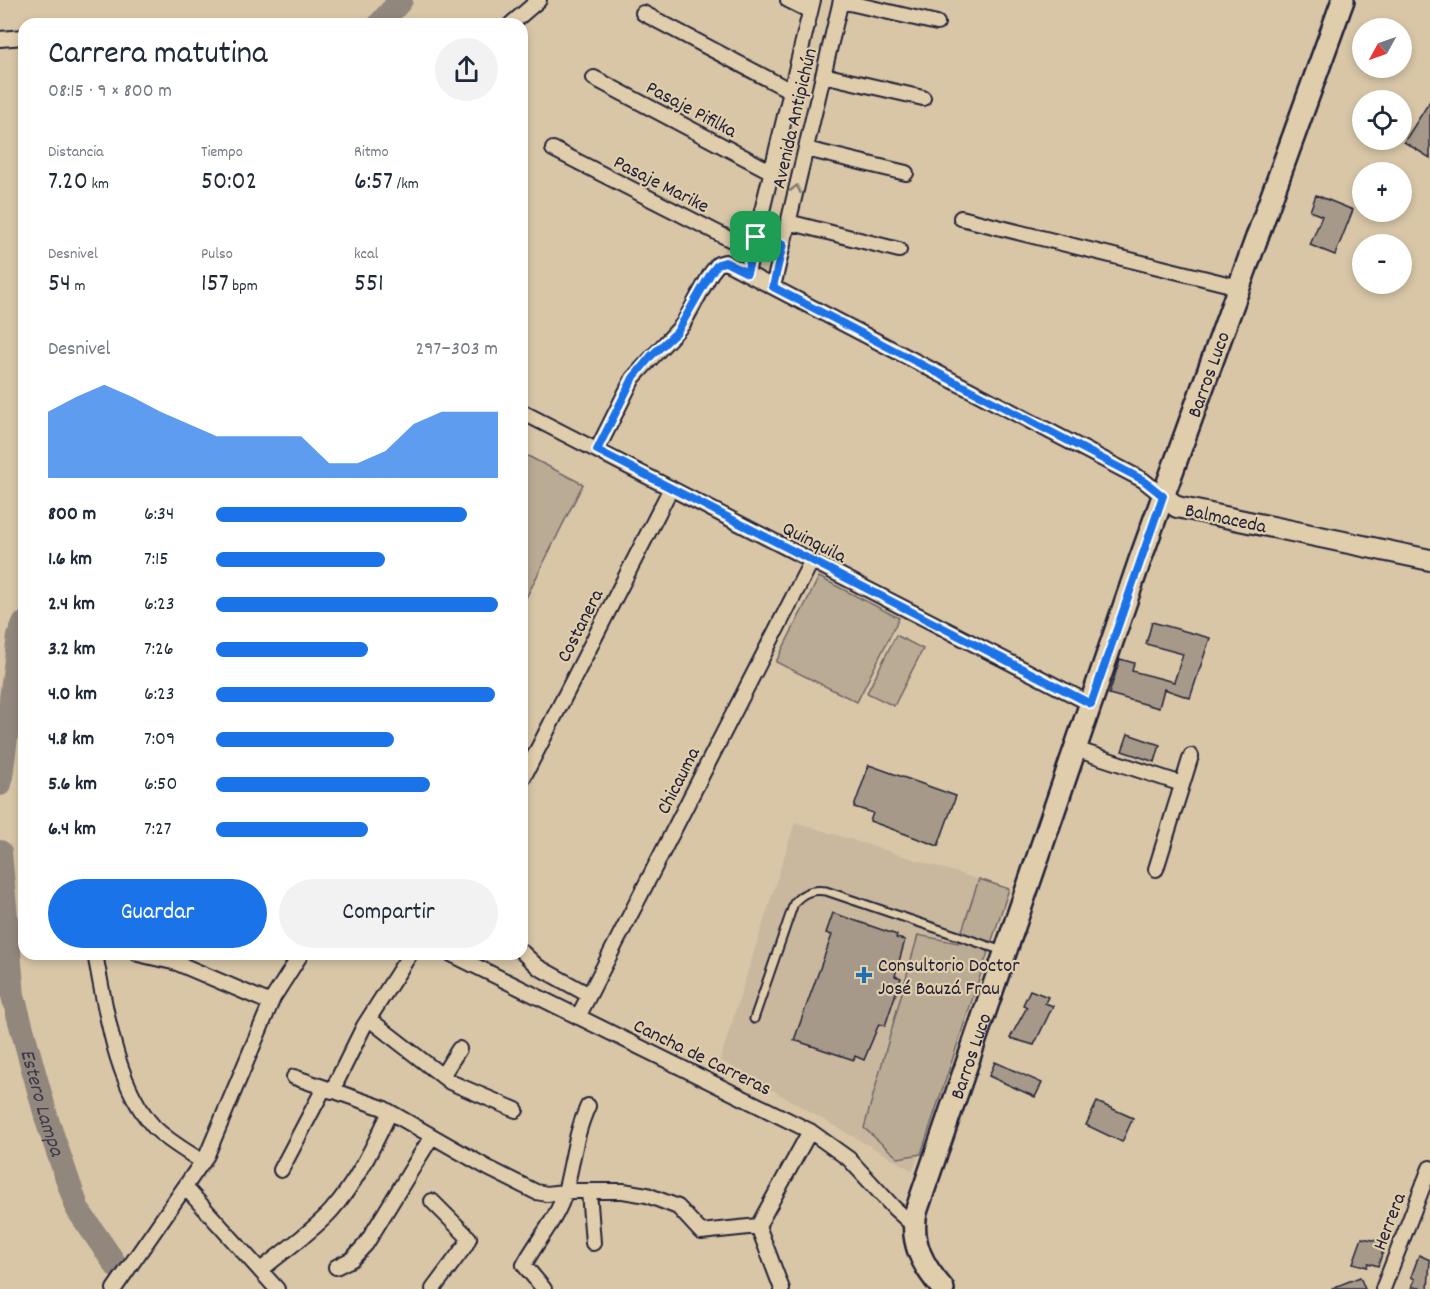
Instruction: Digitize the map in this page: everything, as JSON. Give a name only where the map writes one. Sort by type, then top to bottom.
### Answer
[{"type":"main road","name":"Barros Luco","points":[[914,1226],[916,1212],[1163,496],[1343,0]]},
{"type":"main road","points":[[914,1226],[916,1243],[922,1261],[943,1289]]},
{"type":"street","points":[[518,18],[539,0]]},
{"type":"street","points":[[788,0],[811,6]]},
{"type":"street","points":[[841,0],[937,23]]},
{"type":"street","name":"Avenida Antipichún","points":[[773,287],[841,0]]},
{"type":"street","name":"Avenida Antipichún","points":[[747,273],[811,6]]},
{"type":"street","points":[[643,13],[791,91]]},
{"type":"street","points":[[0,39],[18,38]]},
{"type":"street","points":[[823,75],[923,98]]},
{"type":"street","name":"Pasaje Pifilka","points":[[594,78],[771,172]]},
{"type":"street","name":"Pasaje Marike","points":[[553,149],[753,251]]},
{"type":"street","points":[[806,149],[906,173]]},
{"type":"street","points":[[961,218],[1239,287]]},
{"type":"street","points":[[788,222],[899,249]]},
{"type":"street","points":[[756,237],[783,244]]},
{"type":"street","name":"Balmaceda","points":[[597,450],[633,378],[651,356],[677,332],[711,273],[722,262],[1143,480],[1177,507],[1430,560]]},
{"type":"street","name":"Quinquila","points":[[528,415],[1091,704]]},
{"type":"street","name":"Costanera","points":[[528,768],[671,489]]},
{"type":"street","name":"Chicauma","points":[[578,1017],[811,561]]},
{"type":"street","points":[[1075,749],[1182,784]]},
{"type":"street","points":[[1156,869],[1191,756]]},
{"type":"street","points":[[528,958],[537,968],[589,995]]},
{"type":"street","points":[[96,960],[105,1007],[126,1084],[155,1127],[175,1144],[203,1161]]},
{"type":"street","points":[[161,960],[192,968],[271,1003]]},
{"type":"street","points":[[114,1289],[203,1161],[271,1003],[297,960]]},
{"type":"street","points":[[281,1170],[369,1018],[406,960]]},
{"type":"street","name":"Cancha de Carreras","points":[[463,960],[810,1131],[849,1159],[894,1208],[914,1226]]},
{"type":"street","points":[[369,1018],[442,1076],[464,1089],[516,1110]]},
{"type":"street","points":[[442,1076],[459,1049]]},
{"type":"street","points":[[294,1077],[390,1112],[536,1192],[547,1194],[623,1191],[647,1195],[670,1203],[685,1213],[700,1232],[758,1226]]},
{"type":"street","points":[[544,1289],[524,1265],[554,1218],[565,1192],[574,1145],[588,1106]]},
{"type":"street","points":[[261,1270],[317,1225],[340,1200],[363,1168],[390,1112]]},
{"type":"street","points":[[782,1289],[758,1226],[810,1131]]},
{"type":"street","points":[[336,1268],[352,1259],[366,1244],[432,1136]]},
{"type":"street","name":"Herrera","points":[[1383,1289],[1430,1168]]},
{"type":"street","points":[[185,1187],[277,1289]]},
{"type":"street","points":[[589,1191],[593,1243]]},
{"type":"street","points":[[432,1202],[469,1238],[433,1289]]},
{"type":"lane","points":[[754,1019],[794,903],[802,895],[813,890],[826,891],[1005,952]]},
{"type":"shaded area","points":[[528,456],[583,484],[528,594]]},
{"type":"shaded area","points":[[819,577],[899,618],[857,702],[776,662]]},
{"type":"shaded area","points":[[896,635],[923,649],[894,706],[867,693]]},
{"type":"shaded area","name":"Consultorio Doctor José Bauzá Frau","points":[[795,822],[1009,889],[913,1171],[720,1060]]},
{"type":"shaded area","points":[[979,879],[1009,889],[921,1154],[898,1158],[864,1128],[918,935],[958,943]]},
{"type":"building","points":[[1430,101],[1430,158],[1412,147],[1412,129]]},
{"type":"building","points":[[1316,195],[1352,210],[1335,255],[1310,245],[1322,216],[1310,211]]},
{"type":"building","points":[[1152,622],[1210,638],[1190,698],[1164,689],[1159,708],[1109,694],[1120,659],[1134,663],[1132,671],[1174,682],[1183,654],[1146,644]]},
{"type":"building","points":[[1128,734],[1160,745],[1155,762],[1122,751]]},
{"type":"building","points":[[869,765],[956,796],[938,846],[870,821],[873,813],[854,807]]},
{"type":"building","points":[[833,913],[897,935],[896,938],[905,940],[895,976],[901,978],[885,1026],[879,1024],[864,1060],[855,1056],[854,1060],[794,1040],[832,935],[826,933]]},
{"type":"building","points":[[1030,990],[1048,997],[1045,1003],[1053,1006],[1034,1045],[1010,1038],[1027,1007],[1023,1005]]},
{"type":"building","points":[[995,1062],[1042,1083],[1035,1097],[989,1076]]},
{"type":"building","points":[[1097,1102],[1133,1118],[1122,1142],[1086,1125]]},
{"type":"building","points":[[1362,1238],[1379,1241],[1377,1246],[1384,1248],[1378,1266],[1368,1263],[1367,1267],[1353,1263]]},
{"type":"building","points":[[1419,1255],[1430,1260],[1428,1289],[1412,1287],[1415,1279],[1411,1277]]},
{"type":"building","points":[[1360,1277],[1365,1289],[1332,1289],[1332,1288]]},
{"type":"waterway","name":"Estero Lampa","points":[[385,18],[401,0]]},
{"type":"waterway","name":"Estero Lampa","points":[[0,784],[18,644]]},
{"type":"waterway","name":"Estero Lampa","points":[[0,852],[13,996],[48,1123],[78,1210],[118,1268]]},
{"type":"place","name":"Consultorio Doctor José Bauzá Frau","points":[[864,975]]},
{"type":"route","points":[[756,237],[783,244],[773,287],[1143,480],[1163,496],[1091,704],[597,450],[633,378],[644,363],[669,341],[683,324],[711,273],[718,264],[725,262],[747,273],[756,237]]}]
